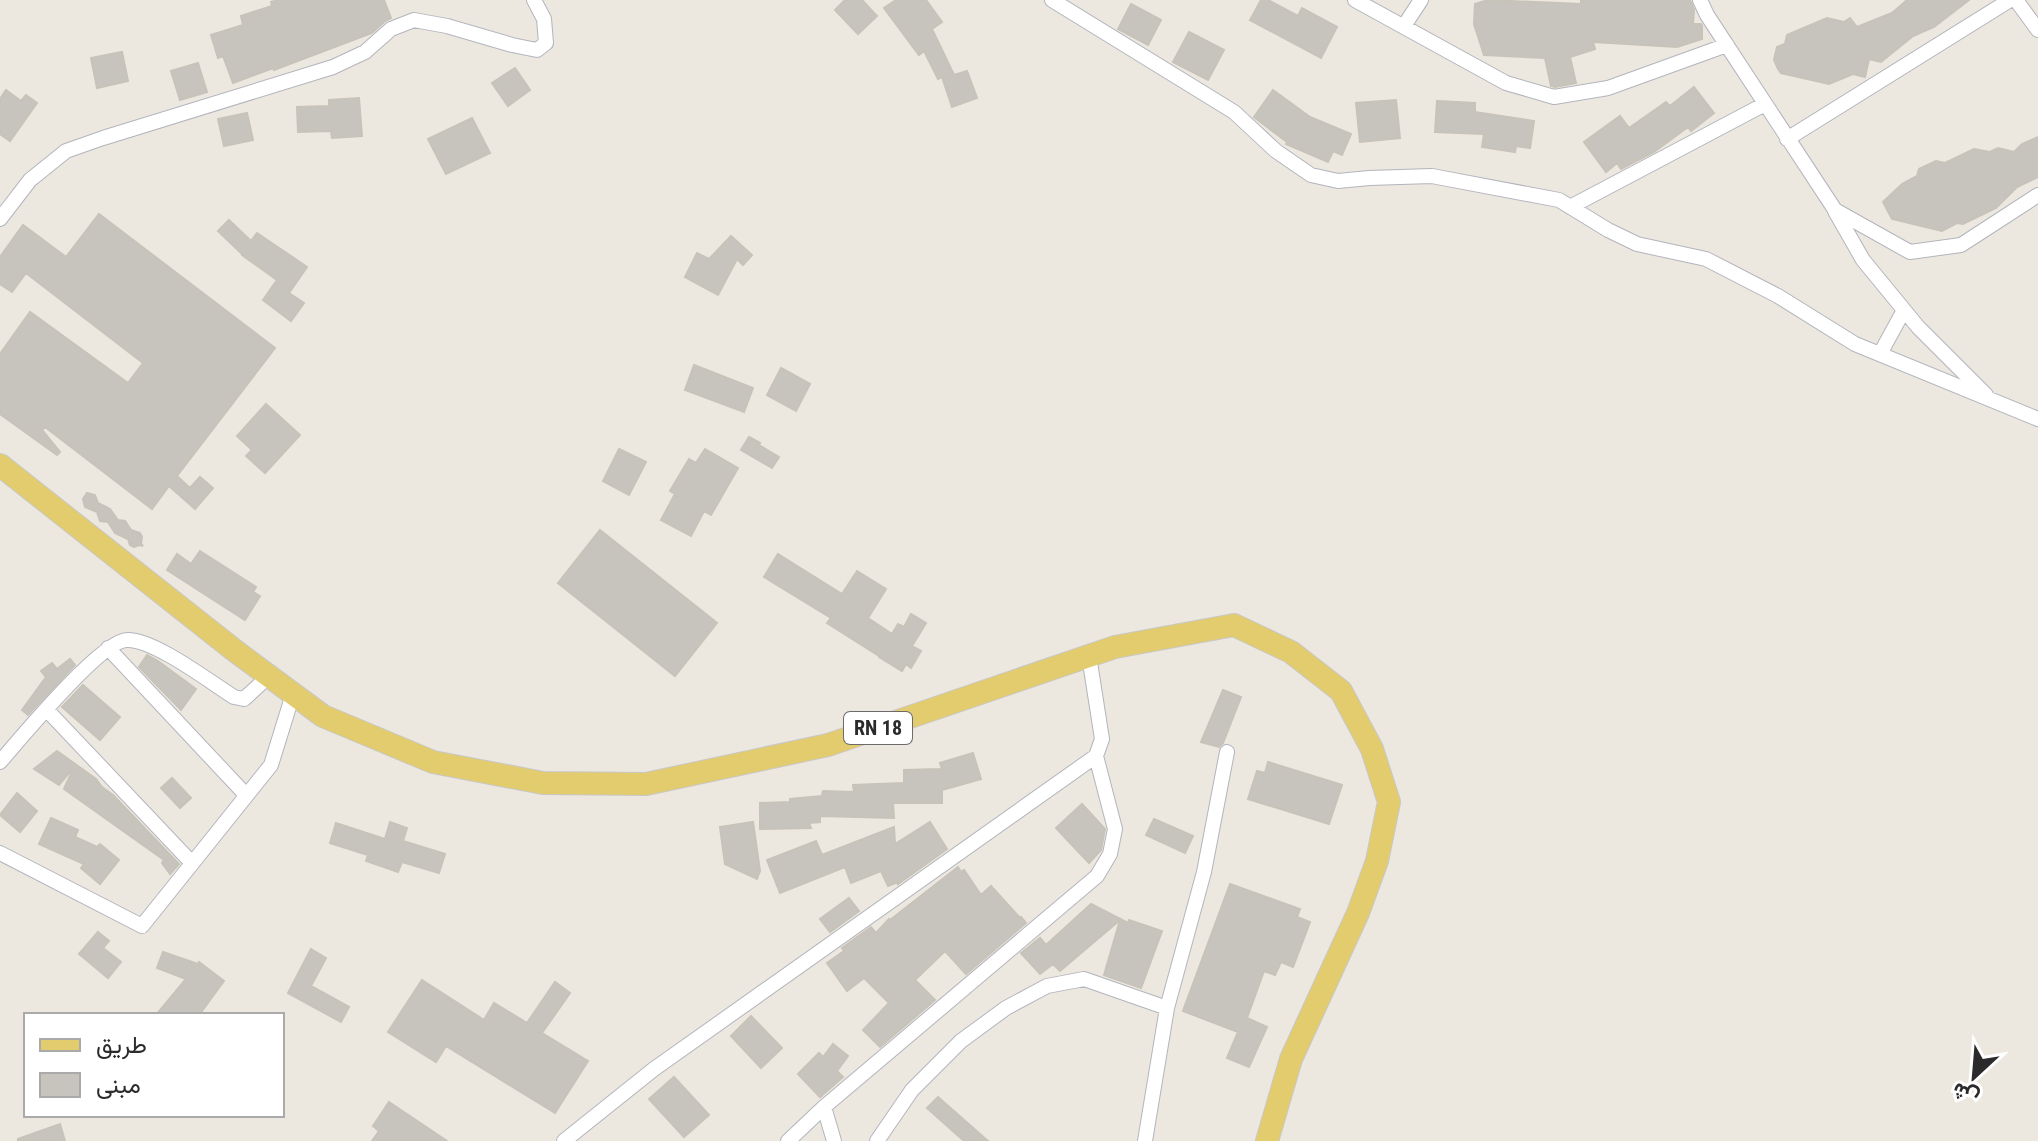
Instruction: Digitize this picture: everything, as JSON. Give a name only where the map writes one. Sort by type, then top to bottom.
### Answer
[{"type":"main road","name":"RN 18","points":[[0,465],[323,716],[433,762],[543,783],[646,784],[828,745],[1115,647],[1234,625],[1291,652],[1341,691],[1372,749],[1389,802],[1377,861],[1358,913],[1291,1059],[1267,1141]]},
{"type":"street","points":[[0,219],[30,180],[66,151],[333,67],[365,52],[391,29],[414,20],[537,50],[546,43],[544,19],[534,0]]},
{"type":"street","points":[[1052,0],[1234,112],[1276,151],[1311,175],[1338,181],[1432,176],[1559,200],[1637,244],[1706,259],[1778,296],[1855,344],[2038,419]]},
{"type":"street","points":[[1355,0],[1506,83],[1554,97],[1608,88],[1727,45]]},
{"type":"street","points":[[1404,26],[1421,0]]},
{"type":"street","points":[[1700,0],[1709,7],[1727,45],[1835,210],[1863,260],[1904,310],[1991,400]]},
{"type":"street","points":[[1787,139],[2013,0],[2038,30]]},
{"type":"street","points":[[1570,207],[1765,104]]},
{"type":"street","points":[[1835,210],[1910,252],[1961,245],[2038,195]]},
{"type":"street","points":[[1880,354],[1904,310]]},
{"type":"street","points":[[0,762],[46,709],[108,648],[124,639],[143,642],[234,697],[244,699],[269,676]]},
{"type":"street","points":[[108,648],[246,795]]},
{"type":"street","points":[[788,1141],[1097,876],[1110,854],[1115,829],[1096,756],[1102,739],[1089,656]]},
{"type":"street","points":[[0,853],[142,926],[271,765],[293,694]]},
{"type":"street","points":[[46,709],[191,862]]},
{"type":"street","points":[[1145,1141],[1167,1008],[1204,872],[1227,752]]},
{"type":"street","points":[[564,1141],[654,1069],[1096,756]]},
{"type":"street","points":[[877,1141],[912,1090],[961,1041],[1006,1008],[1047,986],[1084,979],[1167,1008]]},
{"type":"street","points":[[824,1107],[834,1141]]},
{"type":"building","points":[[384,0],[391,18],[372,33],[233,83],[223,56],[218,58],[211,35],[243,25],[241,16],[272,6],[271,2]]},
{"type":"building","points":[[845,0],[862,0],[877,16],[858,34],[835,10]]},
{"type":"building","points":[[896,0],[926,0],[942,22],[932,29],[954,75],[967,71],[977,98],[952,107],[942,77],[938,79],[924,51],[919,55],[884,8]]},
{"type":"building","points":[[1261,0],[1268,0],[1298,16],[1302,8],[1337,27],[1321,58],[1250,20]]},
{"type":"building","points":[[1488,0],[1581,4],[1581,0],[1690,0],[1694,10],[1693,24],[1701,24],[1702,39],[1677,47],[1593,42],[1595,49],[1570,57],[1576,83],[1555,87],[1551,86],[1545,58],[1484,55],[1474,24],[1475,4]]},
{"type":"building","points":[[1907,0],[1969,0],[1934,27],[1913,36],[1881,62],[1869,59],[1865,77],[1853,74],[1829,84],[1781,73],[1778,69],[1774,60],[1777,47],[1785,44],[1787,35],[1827,18],[1844,22],[1850,18],[1857,27],[1892,13]]},
{"type":"building","points":[[1131,4],[1161,20],[1148,45],[1118,29]]},
{"type":"building","points":[[1189,32],[1224,50],[1208,80],[1173,62]]},
{"type":"building","points":[[122,52],[128,81],[97,88],[91,58]]},
{"type":"building","points":[[198,63],[207,92],[180,100],[171,71]]},
{"type":"building","points":[[515,68],[530,90],[508,106],[492,83]]},
{"type":"building","points":[[1694,87],[1714,113],[1691,131],[1688,127],[1654,152],[1621,169],[1617,163],[1606,172],[1584,142],[1620,116],[1629,128],[1666,102],[1670,106]]},
{"type":"building","points":[[6,90],[21,101],[26,95],[37,103],[10,141],[0,134],[0,99]]},
{"type":"building","points":[[1273,90],[1310,117],[1351,134],[1342,155],[1333,151],[1328,162],[1286,144],[1254,117]]},
{"type":"building","points":[[359,98],[362,136],[332,138],[331,131],[298,132],[297,107],[329,106],[329,100]]},
{"type":"building","points":[[1396,100],[1400,138],[1360,142],[1356,103]]},
{"type":"building","points":[[1437,101],[1475,103],[1475,112],[1534,121],[1530,148],[1516,146],[1515,152],[1482,147],[1484,134],[1435,132]]},
{"type":"building","points":[[247,113],[253,140],[224,146],[218,119]]},
{"type":"building","points":[[472,118],[490,153],[446,174],[428,139]]},
{"type":"building","points":[[2038,137],[2038,177],[2017,187],[1996,208],[1963,224],[1957,223],[1942,231],[1892,219],[1883,202],[1902,184],[1917,176],[1919,169],[1936,161],[1945,163],[1974,149],[1990,152],[1998,148],[2014,152],[2022,144]]},
{"type":"building","points":[[99,214],[275,348],[177,476],[190,488],[200,477],[213,488],[195,509],[169,486],[152,509],[45,427],[42,430],[60,452],[57,455],[0,414],[0,354],[30,312],[128,383],[143,363],[26,273],[12,292],[0,284],[0,257],[23,225],[66,257]]},
{"type":"building","points":[[229,220],[251,241],[257,233],[307,267],[289,293],[304,303],[291,321],[263,300],[277,280],[242,255],[218,231]]},
{"type":"building","points":[[731,236],[752,255],[743,265],[737,259],[718,295],[685,277],[697,253],[709,259]]},
{"type":"building","points":[[694,365],[753,388],[744,412],[685,390]]},
{"type":"building","points":[[781,368],[810,384],[796,411],[767,395]]},
{"type":"building","points":[[266,404],[300,435],[265,473],[246,456],[252,450],[237,436]]},
{"type":"building","points":[[749,437],[779,457],[772,468],[741,450]]},
{"type":"building","points":[[619,449],[646,462],[629,495],[603,481]]},
{"type":"building","points":[[705,449],[738,468],[711,515],[704,511],[691,536],[661,520],[675,494],[670,491],[689,459],[696,463]]},
{"type":"building","points":[[87,493],[95,495],[98,503],[110,509],[118,520],[125,521],[131,530],[140,533],[143,546],[130,545],[128,539],[115,533],[108,522],[100,521],[97,512],[85,507],[83,499]]},
{"type":"building","points":[[600,530],[717,623],[675,676],[558,583]]},
{"type":"building","points":[[200,551],[256,587],[253,592],[260,596],[245,620],[167,570],[177,554],[191,564]]},
{"type":"building","points":[[778,554],[842,594],[857,571],[886,589],[868,618],[892,634],[898,624],[904,627],[911,614],[926,623],[912,646],[921,651],[911,668],[906,664],[902,671],[879,657],[827,623],[831,618],[764,577]]},
{"type":"building","points":[[147,655],[196,689],[181,710],[139,667]]},
{"type":"building","points":[[70,659],[75,665],[28,715],[22,710],[46,677],[41,671],[52,663],[57,669]]},
{"type":"building","points":[[83,685],[120,717],[100,740],[62,707]]},
{"type":"building","points":[[1223,690],[1241,697],[1219,747],[1201,742]]},
{"type":"building","points":[[57,751],[96,779],[179,864],[170,874],[162,863],[164,860],[64,789],[74,767],[59,785],[34,769]]},
{"type":"building","points":[[973,753],[981,779],[942,790],[942,803],[893,803],[894,818],[820,816],[820,822],[809,823],[811,828],[760,829],[760,803],[822,796],[823,791],[854,792],[853,785],[904,783],[904,770],[942,769],[940,763]]},
{"type":"building","points":[[1268,762],[1342,785],[1329,824],[1248,799],[1257,771],[1265,773]]},
{"type":"building","points":[[172,778],[191,798],[180,808],[161,788]]},
{"type":"building","points":[[17,793],[37,811],[20,832],[0,815]]},
{"type":"building","points":[[1082,804],[1105,829],[1101,850],[1089,863],[1056,828]]},
{"type":"building","points":[[51,818],[78,830],[75,837],[97,847],[100,844],[119,860],[100,884],[81,868],[84,864],[39,844]]},
{"type":"building","points":[[1154,819],[1193,836],[1185,853],[1146,835]]},
{"type":"building","points":[[390,822],[407,828],[403,841],[445,854],[439,873],[402,862],[398,872],[366,861],[368,855],[330,843],[336,823],[385,839]]},
{"type":"building","points":[[753,822],[760,871],[757,879],[725,864],[720,827]]},
{"type":"building","points":[[930,822],[947,849],[898,884],[888,886],[881,871],[851,883],[845,867],[780,893],[767,860],[816,841],[822,855],[894,827],[895,844]]},
{"type":"building","points":[[958,867],[961,872],[964,870],[981,895],[991,886],[1026,923],[966,974],[945,951],[915,980],[935,1000],[880,1047],[863,1030],[889,1003],[864,978],[847,991],[827,963],[871,927],[876,933],[889,919]]},
{"type":"building","points":[[1230,884],[1300,909],[1297,917],[1310,922],[1293,967],[1281,962],[1275,975],[1264,971],[1247,1018],[1267,1027],[1249,1067],[1227,1058],[1238,1032],[1183,1011]]},
{"type":"building","points":[[849,898],[859,911],[830,932],[820,919]]},
{"type":"building","points":[[1091,904],[1128,923],[1129,920],[1162,931],[1141,988],[1104,975],[1120,920],[1060,971],[1053,964],[1040,974],[1021,953],[1040,938],[1046,945]]},
{"type":"building","points":[[98,932],[109,941],[103,948],[121,962],[108,978],[79,954]]},
{"type":"building","points":[[311,949],[326,958],[311,986],[349,1007],[341,1022],[288,993]]},
{"type":"building","points":[[163,952],[199,962],[224,981],[200,1013],[158,1013],[186,979],[157,968]]},
{"type":"building","points":[[422,980],[484,1020],[494,1003],[527,1023],[555,982],[570,993],[542,1033],[588,1061],[555,1113],[446,1046],[436,1062],[388,1032]]},
{"type":"building","points":[[751,1016],[782,1048],[761,1068],[731,1036]]},
{"type":"building","points":[[833,1044],[848,1056],[837,1071],[843,1077],[820,1097],[798,1074],[819,1053],[823,1057]]},
{"type":"building","points":[[674,1077],[709,1115],[684,1137],[649,1099]]},
{"type":"building","points":[[938,1097],[988,1141],[964,1141],[927,1108]]},
{"type":"building","points":[[389,1102],[447,1141],[372,1141],[379,1131],[373,1126]]},
{"type":"building","points":[[60,1124],[65,1141],[18,1141],[18,1139]]}]
